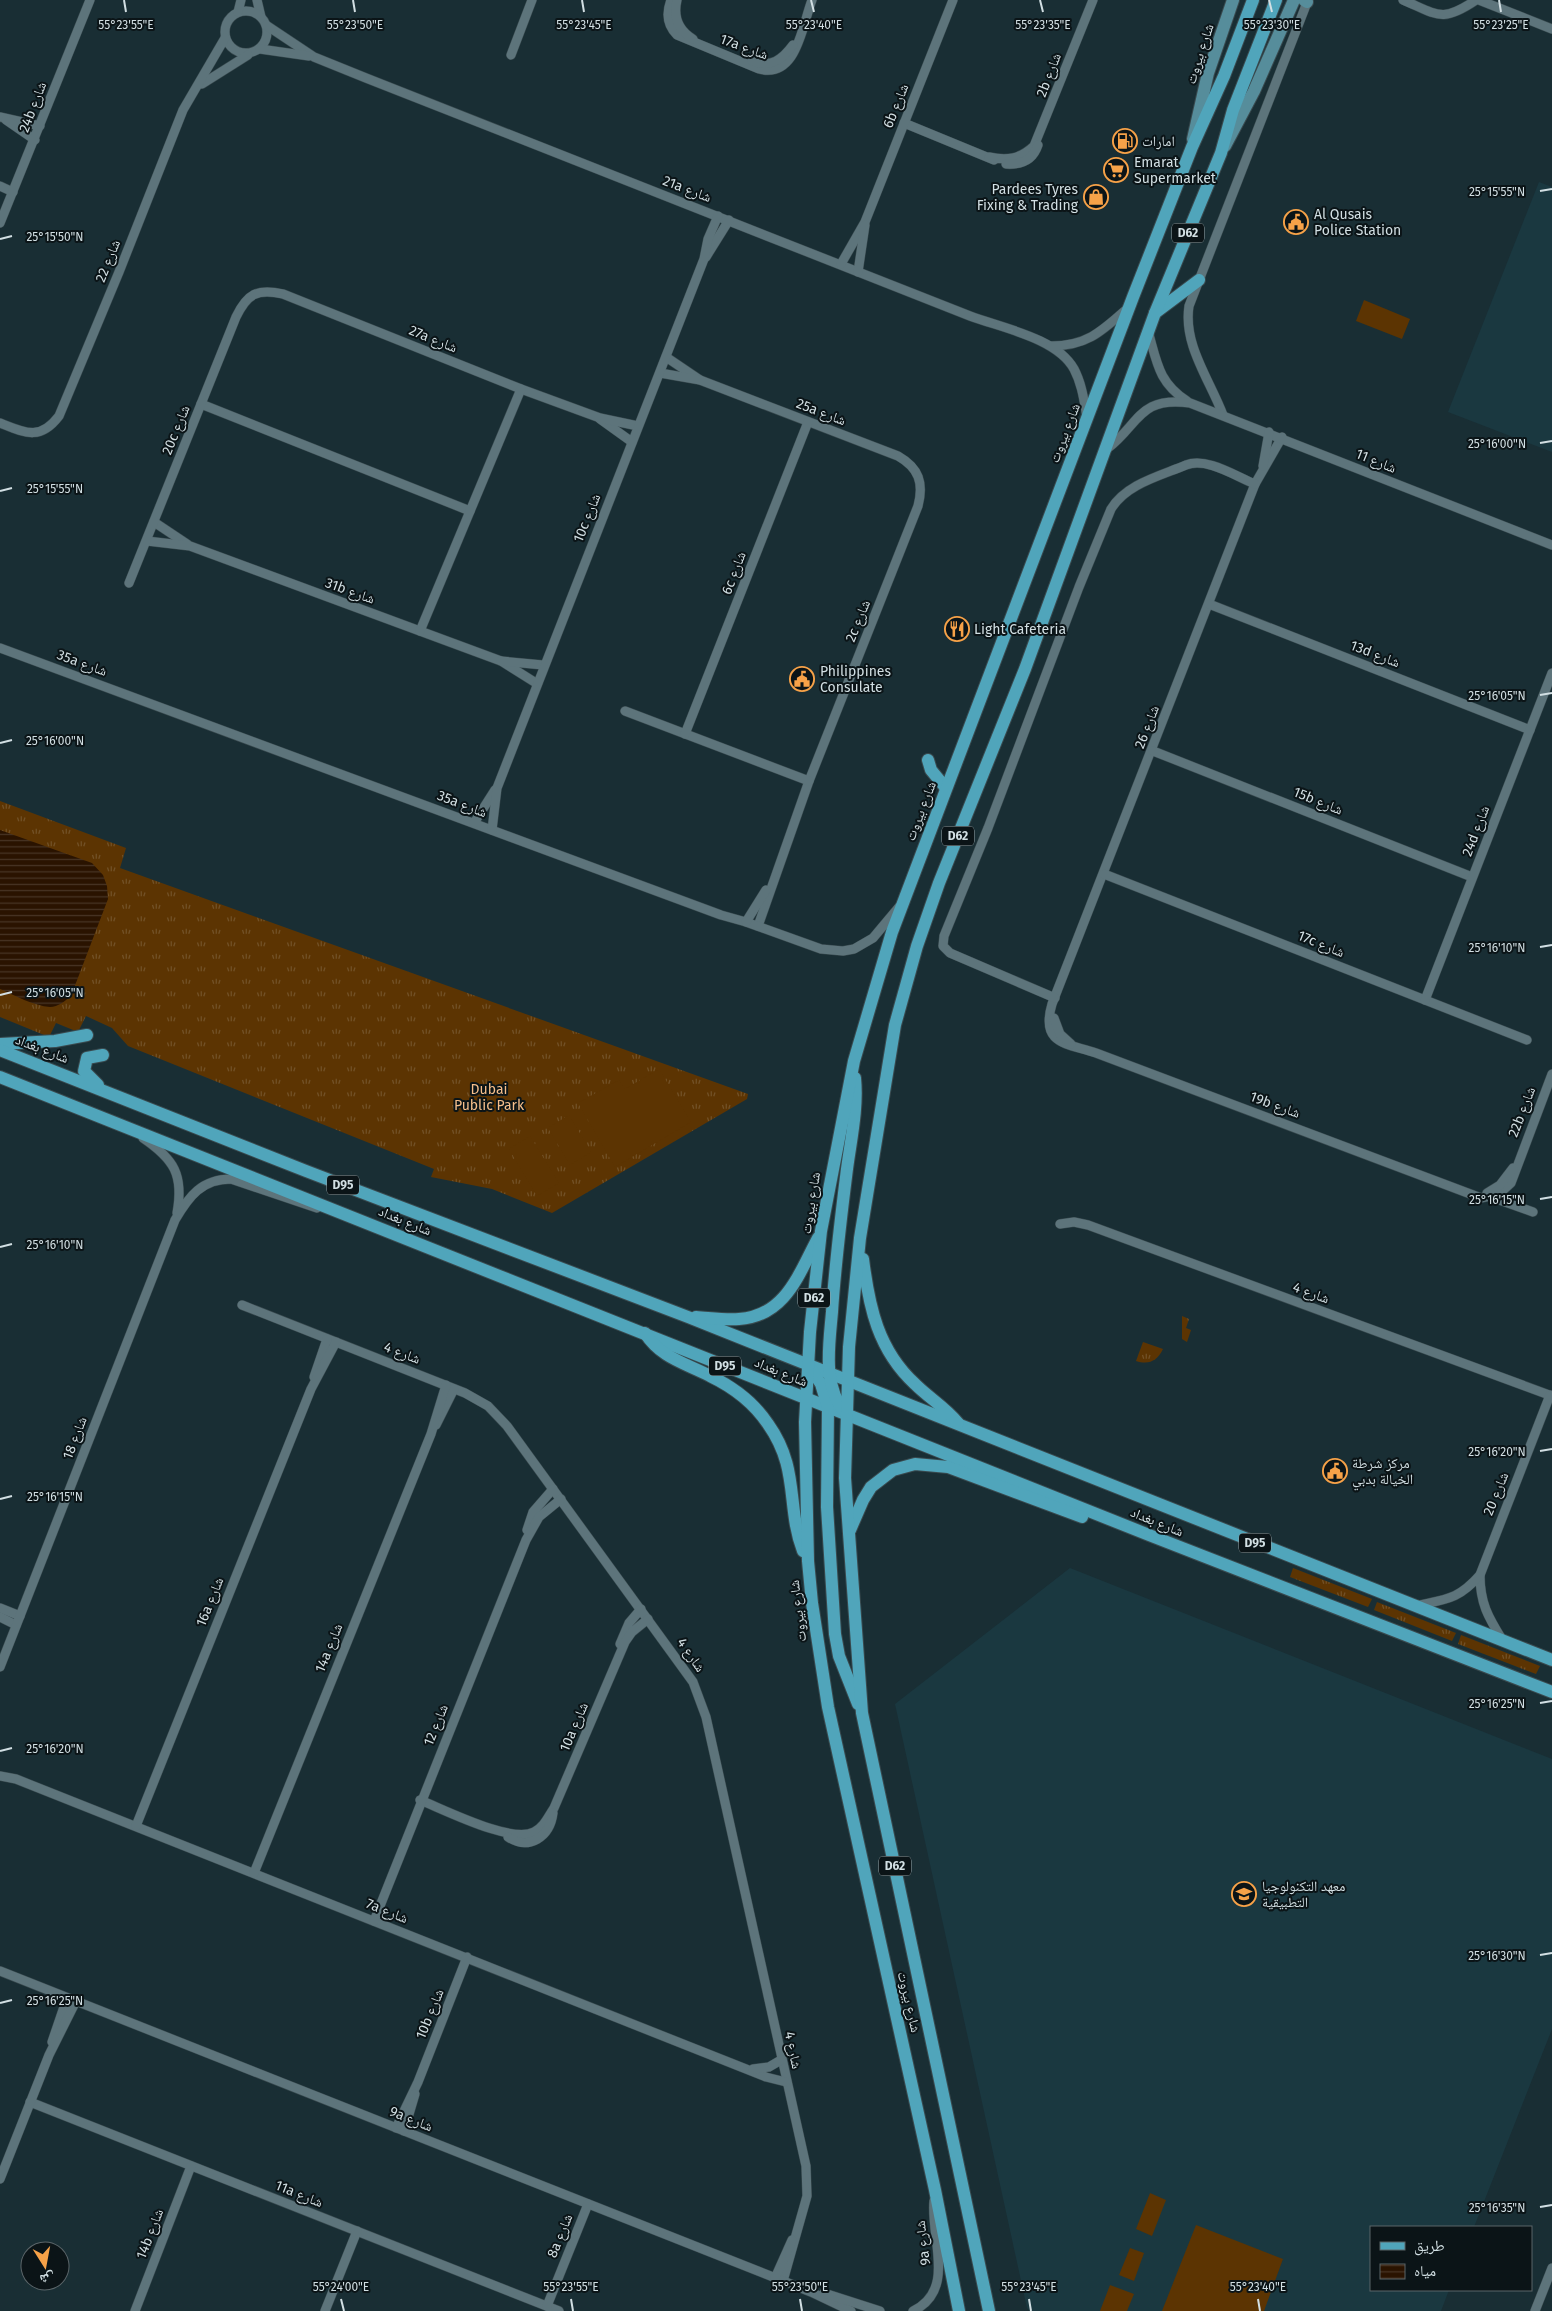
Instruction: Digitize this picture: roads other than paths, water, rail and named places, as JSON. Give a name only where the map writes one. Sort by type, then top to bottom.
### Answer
[{"type":"main road","name":"شارع بيروت","points":[[1192,147],[1208,74],[1233,0]]},
{"type":"main road","name":"شارع بيروت","points":[[959,2311],[935,2190],[828,1707],[819,1658],[808,1561],[806,1398],[821,1231],[854,1061],[902,903],[1192,147],[1214,101],[1253,0]]},
{"type":"main road","name":"شارع بيروت","points":[[1221,153],[1236,102],[1276,0]]},
{"type":"main road","name":"شارع بيروت","points":[[989,2311],[862,1713],[845,1478],[850,1338],[860,1238],[892,1041],[908,976],[939,883],[1025,669],[1107,449],[1148,331],[1221,153],[1304,0]]},
{"type":"main road","points":[[1155,313],[1199,280]]},
{"type":"main road","points":[[928,760],[931,770],[946,788]]},
{"type":"main road","points":[[0,1044],[55,1041],[87,1036]]},
{"type":"main road","name":"شارع بغداد","points":[[0,1050],[306,1171],[688,1317],[1552,1660]]},
{"type":"main road","points":[[103,1055],[87,1058],[84,1071],[90,1079],[104,1090]]},
{"type":"main road","points":[[846,1414],[834,1395],[829,1373],[836,1250],[855,1105],[854,1061]]},
{"type":"main road","name":"شارع بغداد","points":[[0,1077],[1150,1535],[1552,1692]]},
{"type":"main road","points":[[688,1317],[740,1319],[773,1308],[785,1298],[794,1286],[821,1231]]},
{"type":"main road","points":[[860,1238],[871,1310],[885,1347],[909,1378],[940,1403],[959,1425]]},
{"type":"main road","points":[[645,1333],[666,1356],[710,1376],[742,1396],[768,1423],[782,1448],[791,1475],[798,1533],[808,1561]]},
{"type":"main road","points":[[808,1365],[822,1384],[828,1407],[828,1515],[835,1634],[847,1680],[862,1713]]},
{"type":"main road","points":[[848,1535],[863,1500],[883,1476],[904,1466],[926,1464],[948,1467],[1093,1521],[1150,1535]]},
{"type":"street","name":"24b شارع","points":[[0,223],[90,0]]},
{"type":"street","points":[[241,0],[238,12],[228,20],[224,32],[225,38],[234,51],[250,54],[260,49],[266,40],[264,21],[257,0]]},
{"type":"street","points":[[511,55],[532,0]]},
{"type":"street","name":"17a شارع","points":[[671,0],[668,18],[671,28],[677,35],[738,58],[760,64],[776,62],[788,52],[800,34],[812,0]]},
{"type":"street","name":"17a شارع","points":[[677,0],[675,17],[684,32],[693,39],[738,58]]},
{"type":"street","name":"6b شارع","points":[[841,264],[865,222],[953,0]]},
{"type":"street","name":"2b شارع","points":[[904,123],[1006,164],[1021,164],[1034,154],[1093,0]]},
{"type":"street","points":[[1223,415],[1189,335],[1187,321],[1189,306],[1304,0]]},
{"type":"street","points":[[1403,0],[1445,15],[1456,13],[1478,0],[1552,28]]},
{"type":"street","points":[[238,12],[254,12],[264,21]]},
{"type":"street","name":"21a شارع","points":[[264,21],[314,57]]},
{"type":"street","name":"شارع 22","points":[[0,423],[23,432],[34,433],[51,426],[58,416],[119,272],[172,136],[188,101],[225,38]]},
{"type":"street","name":"21a شارع","points":[[260,49],[314,57],[858,272],[1051,346],[1067,359],[1073,368],[1081,387],[1087,418]]},
{"type":"street","name":"شارع 22","points":[[196,88],[250,54]]},
{"type":"street","points":[[2,118],[40,126]]},
{"type":"street","points":[[2,118],[35,140]]},
{"type":"street","points":[[0,186],[13,192]]},
{"type":"street","name":"10c شارع","points":[[474,824],[497,788],[543,665],[660,373],[704,259],[708,238],[718,216]]},
{"type":"street","name":"10c شارع","points":[[704,259],[728,220]]},
{"type":"street","name":"6b شارع","points":[[858,272],[865,222]]},
{"type":"street","name":"27a شارع","points":[[256,293],[264,291],[283,294],[521,389],[600,418],[638,426]]},
{"type":"street","name":"20c شارع","points":[[129,583],[236,318],[243,304],[256,293]]},
{"type":"street","name":"21a شارع","points":[[1051,346],[1073,345],[1084,342],[1104,329],[1130,307]]},
{"type":"street","name":"شارع 11","points":[[1148,331],[1160,374],[1173,390],[1190,403],[1282,437],[1552,545]]},
{"type":"street","name":"25a شارع","points":[[666,357],[700,380]]},
{"type":"street","name":"25a شارع","points":[[660,373],[700,380],[898,456],[915,468],[921,482]]},
{"type":"street","points":[[420,631],[521,389]]},
{"type":"street","name":"شارع 11","points":[[1107,449],[1123,436],[1145,410],[1165,402],[1190,403]]},
{"type":"street","points":[[201,404],[470,511]]},
{"type":"street","name":"27a شارع","points":[[600,418],[632,442]]},
{"type":"street","name":"6c شارع","points":[[685,734],[808,422]]},
{"type":"street","name":"شارع 26","points":[[1263,466],[1269,432]]},
{"type":"street","name":"شارع 26","points":[[1079,1048],[1056,1040],[1052,1032],[1050,1014],[1055,998],[1153,751],[1255,484],[1263,466],[1282,437]]},
{"type":"street","points":[[1055,998],[950,953],[943,946],[944,936],[988,828],[1080,587],[1118,498],[1128,490],[1196,462],[1206,464],[1255,484]]},
{"type":"street","name":"2c شارع","points":[[758,926],[772,881],[809,782],[918,506],[921,482]]},
{"type":"street","name":"31b شارع","points":[[154,522],[190,546]]},
{"type":"street","name":"31b شارع","points":[[146,540],[190,546],[501,661],[536,683]]},
{"type":"street","name":"13d شارع","points":[[1209,604],[1530,730]]},
{"type":"street","name":"35a شارع","points":[[0,648],[721,915],[758,926],[820,949],[843,951],[854,949],[873,938],[902,903]]},
{"type":"street","name":"31b شارع","points":[[501,661],[543,665]]},
{"type":"street","name":"24d شارع","points":[[1425,1000],[1552,673]]},
{"type":"street","points":[[625,711],[809,782]]},
{"type":"street","name":"15b شارع","points":[[1153,751],[1472,877]]},
{"type":"street","name":"10c شارع","points":[[492,830],[497,788]]},
{"type":"street","name":"17c شارع","points":[[1104,874],[1527,1040]]},
{"type":"street","name":"2c شارع","points":[[746,922],[772,881]]},
{"type":"street","name":"19b شارع","points":[[1079,1048],[1462,1191]]},
{"type":"street","name":"22b شارع","points":[[1491,1197],[1506,1189],[1514,1177],[1518,1161],[1552,1074]]},
{"type":"street","name":"شارع 18","points":[[0,1667],[175,1220],[180,1194],[175,1169],[159,1149],[130,1129]]},
{"type":"street","name":"22b شارع","points":[[1462,1191],[1481,1194],[1495,1189],[1518,1161]]},
{"type":"street","name":"شارع 18","points":[[175,1220],[190,1196],[198,1189],[205,1184],[222,1179],[240,1181],[304,1205],[330,1208]]},
{"type":"street","points":[[1462,1191],[1481,1198],[1491,1197],[1533,1212]]},
{"type":"street","name":"شارع 4","points":[[1060,1224],[1074,1222],[1088,1225],[1551,1395]]},
{"type":"street","name":"شارع 4","points":[[242,1305],[450,1387],[477,1399],[498,1416],[561,1499],[693,1682],[704,1705],[807,2176],[807,2196],[797,2231],[779,2279]]},
{"type":"street","name":"16a شارع","points":[[136,1826],[331,1340]]},
{"type":"street","name":"14a شارع","points":[[254,1873],[450,1387]]},
{"type":"street","name":"شارع 20","points":[[1503,1640],[1483,1606],[1480,1591],[1480,1575],[1551,1395]]},
{"type":"street","name":"شارع 12","points":[[526,1540],[533,1512],[553,1489]]},
{"type":"street","name":"شارع 12","points":[[374,1920],[420,1800],[526,1540],[540,1517],[561,1499]]},
{"type":"street","name":"شارع 20","points":[[1414,1606],[1455,1597],[1480,1575]]},
{"type":"street","points":[[0,1608],[18,1620]]},
{"type":"street","name":"10a شارع","points":[[619,1657],[620,1642],[626,1629],[641,1609]]},
{"type":"street","points":[[0,1617],[18,1620]]},
{"type":"street","name":"10a شارع","points":[[420,1800],[502,1833],[519,1842],[526,1843],[540,1839],[550,1828],[554,1808],[628,1637],[648,1619]]},
{"type":"street","name":"7a شارع","points":[[0,1770],[16,1779],[786,2082]]},
{"type":"street","name":"7a شارع","points":[[0,1776],[16,1779]]},
{"type":"street","name":"10b شارع","points":[[400,2129],[467,1957]]},
{"type":"street","name":"9a شارع","points":[[0,1971],[779,2279],[851,2311]]},
{"type":"street","points":[[0,2179],[72,2000]]},
{"type":"street","name":"7a شارع","points":[[748,2068],[769,2067],[781,2060]]},
{"type":"street","name":"11a شارع","points":[[30,2102],[559,2311]]},
{"type":"street","name":"14b شارع","points":[[134,2311],[191,2166]]},
{"type":"street","name":"9a شارع","points":[[913,2311],[927,2302],[933,2295],[939,2278],[933,2214],[935,2190]]},
{"type":"street","name":"8a شارع","points":[[547,2306],[588,2204]]},
{"type":"street","points":[[325,2311],[357,2231]]},
{"type":"street","points":[[1535,2311],[1552,2268]]},
{"type":"street","name":"9a شارع","points":[[811,2292],[824,2293],[880,2311]]},
{"type":"street","points":[[986,2297],[996,2311]]},
{"type":"water","points":[[0,830],[92,863],[103,875],[107,886],[108,899],[71,996],[56,1006],[37,1005],[0,989]]},
{"type":"place","name":"امارات","points":[[1125,141]]},
{"type":"place","name":"Emarat Supermarket","points":[[1116,170]]},
{"type":"place","name":"Pardees Tyres Fixing & Trading","points":[[1096,197]]},
{"type":"place","name":"Al Qusais Police Station","points":[[1296,222]]},
{"type":"place","name":"Light Cafeteria","points":[[957,629]]},
{"type":"place","name":"Philippines Consulate","points":[[802,679]]},
{"type":"place","name":"مركز شرطة الخيالة بدبي","points":[[1335,1471]]},
{"type":"place","name":"معهد التكنولوجيا التطبيقية","points":[[1244,1894]]},
{"type":"park label","name":"Dubai Public Park","points":[[489,1098]]}]
